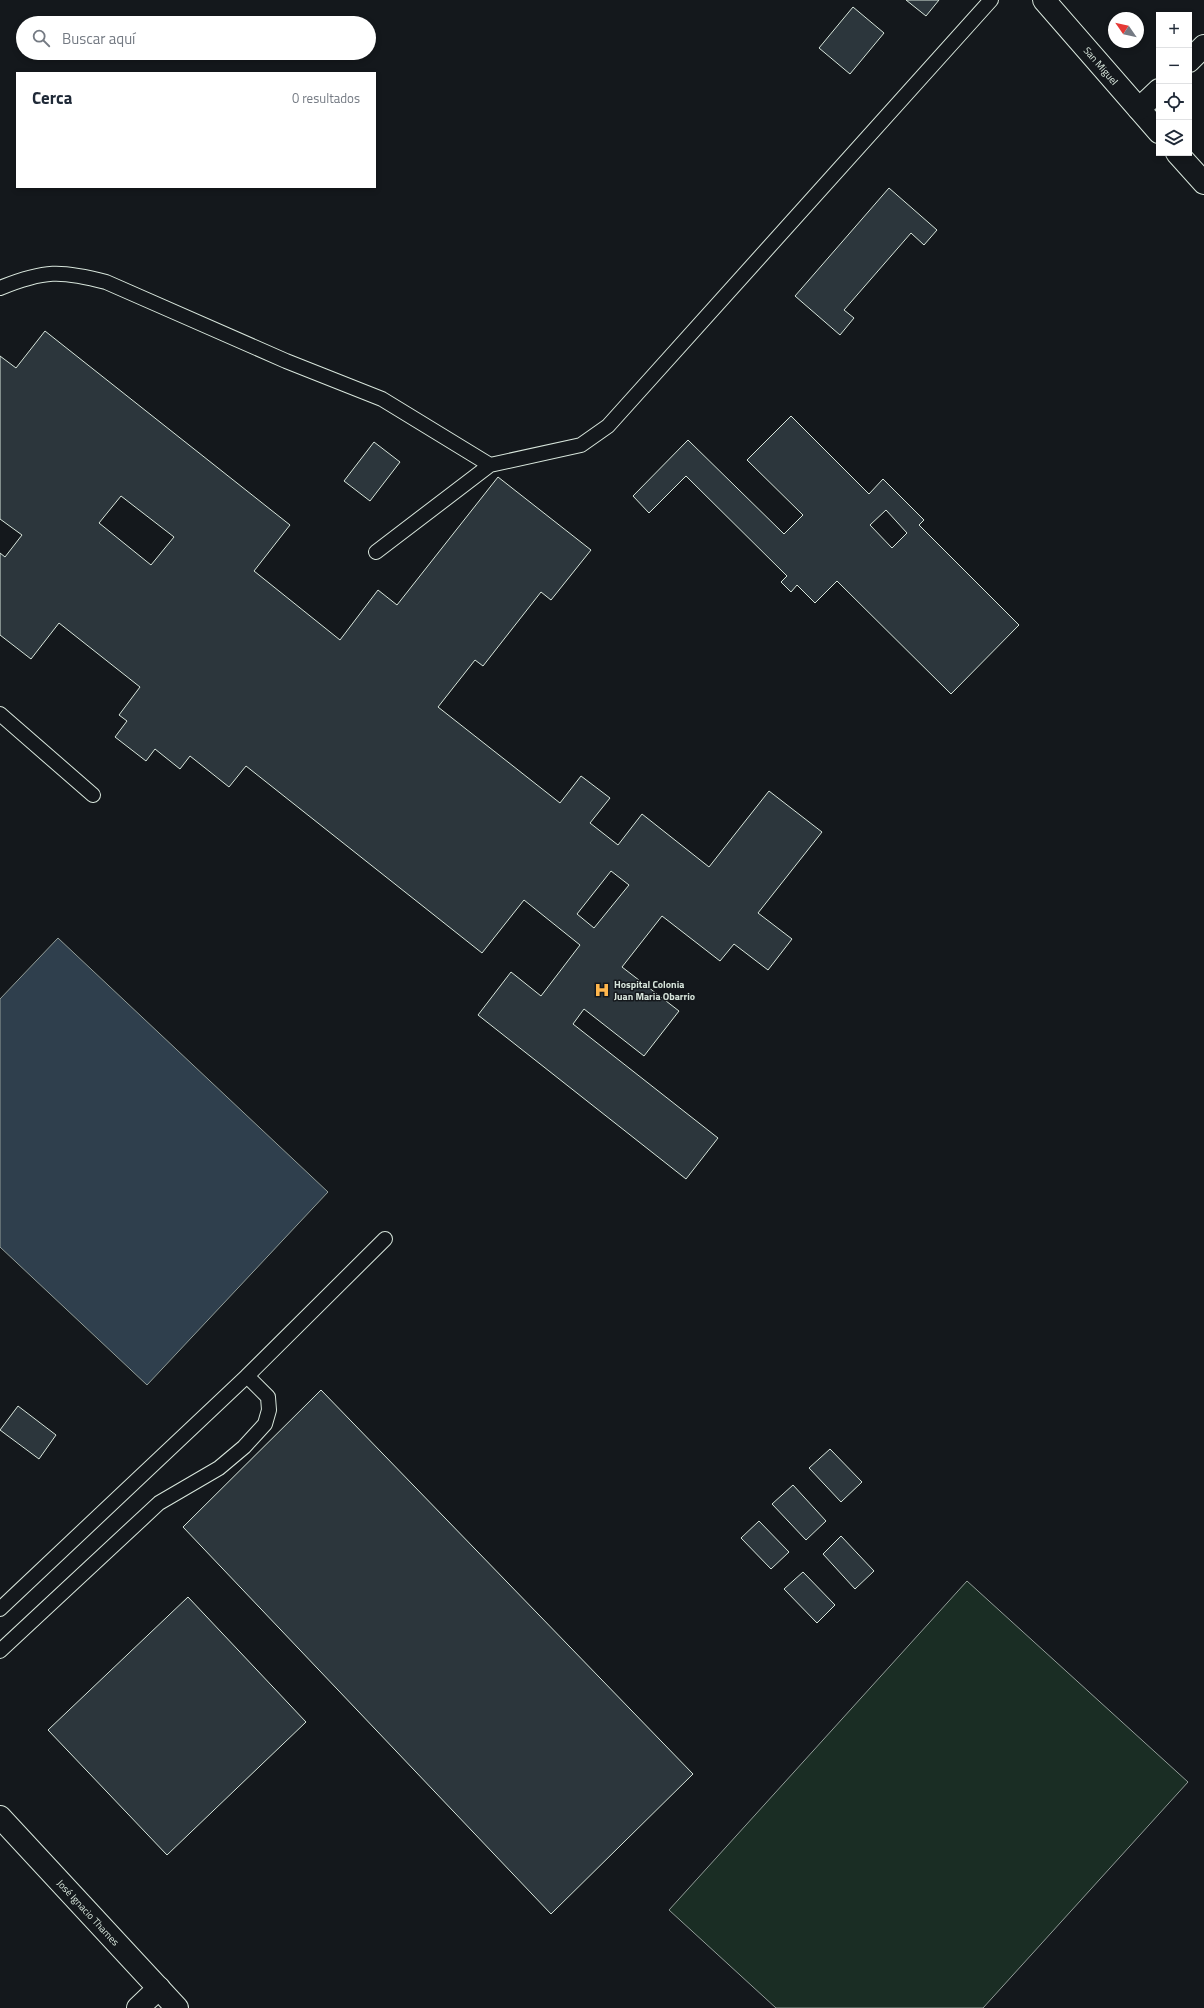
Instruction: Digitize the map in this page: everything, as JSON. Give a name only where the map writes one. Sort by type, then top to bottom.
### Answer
[{"type":"street","name":"San Miguel","points":[[1044,0],[1156,129]]},
{"type":"street","points":[[1192,58],[1204,46]]},
{"type":"street","points":[[1139,109],[1156,93]]},
{"type":"street","points":[[1180,156],[1204,183]]},
{"type":"street","name":"José Ignacio Thames","points":[[0,1817],[177,2008]]},
{"type":"street","points":[[138,2008],[159,1988]]},
{"type":"lane","points":[[376,552],[490,465],[581,446],[608,426],[991,0]]},
{"type":"lane","points":[[0,288],[20,280],[49,273],[76,274],[106,282],[280,358],[382,399],[490,465]]},
{"type":"lane","points":[[0,714],[93,795]]},
{"type":"lane","points":[[0,1609],[247,1376],[385,1239]]},
{"type":"lane","points":[[0,1651],[160,1503],[219,1468],[244,1446],[265,1424],[269,1410],[268,1397],[247,1376]]},
{"type":"green space","points":[[967,1581],[1188,1782],[983,2008],[776,2008],[669,1910]]},
{"type":"water","points":[[58,938],[328,1192],[147,1385],[0,1247],[0,999]]},
{"type":"building","points":[[906,0],[939,0],[926,16]]},
{"type":"building","points":[[853,7],[884,33],[850,74],[819,48]]},
{"type":"building","points":[[889,188],[937,230],[924,245],[911,233],[844,310],[854,318],[840,335],[795,296]]},
{"type":"building","points":[[45,331],[290,525],[254,571],[340,640],[378,590],[397,605],[498,477],[591,550],[551,600],[541,592],[483,666],[475,660],[438,707],[560,803],[581,776],[610,798],[590,823],[618,845],[642,814],[709,867],[769,791],[822,832],[758,913],[792,939],[768,970],[734,944],[720,961],[662,916],[622,967],[679,1011],[644,1056],[584,1009],[573,1024],[718,1138],[686,1179],[478,1015],[511,972],[541,996],[580,945],[524,900],[482,953],[246,766],[229,787],[190,756],[180,769],[155,749],[146,761],[115,737],[127,721],[119,715],[140,687],[59,623],[31,659],[0,635],[0,553],[5,557],[22,535],[0,519],[0,356],[16,368]],"holes":[[[121,496],[174,537],[151,565],[99,523]],[[611,871],[629,885],[594,928],[577,914]]]},
{"type":"building","points":[[791,416],[869,494],[883,479],[924,520],[919,525],[1019,625],[951,694],[837,581],[815,603],[797,585],[791,592],[781,582],[787,576],[686,476],[649,513],[633,496],[688,440],[784,534],[803,515],[747,460]],"holes":[[[886,510],[907,533],[892,548],[870,525]]]},
{"type":"building","points":[[374,442],[400,462],[370,501],[344,481]]},
{"type":"building","points":[[321,1390],[693,1774],[551,1914],[183,1527]]},
{"type":"building","points":[[18,1406],[56,1435],[39,1459],[0,1430]]},
{"type":"building","points":[[830,1449],[862,1482],[841,1502],[809,1468]]},
{"type":"building","points":[[793,1485],[826,1521],[806,1540],[772,1504]]},
{"type":"building","points":[[759,1521],[789,1552],[771,1569],[741,1538]]},
{"type":"building","points":[[841,1536],[874,1571],[855,1589],[823,1554]]},
{"type":"building","points":[[803,1572],[835,1605],[817,1623],[784,1589]]},
{"type":"building","points":[[188,1597],[306,1722],[167,1855],[48,1730]]},
{"type":"place","name":"Hospital Colonia Juan Maria Obarrio","points":[[602,990]]}]
